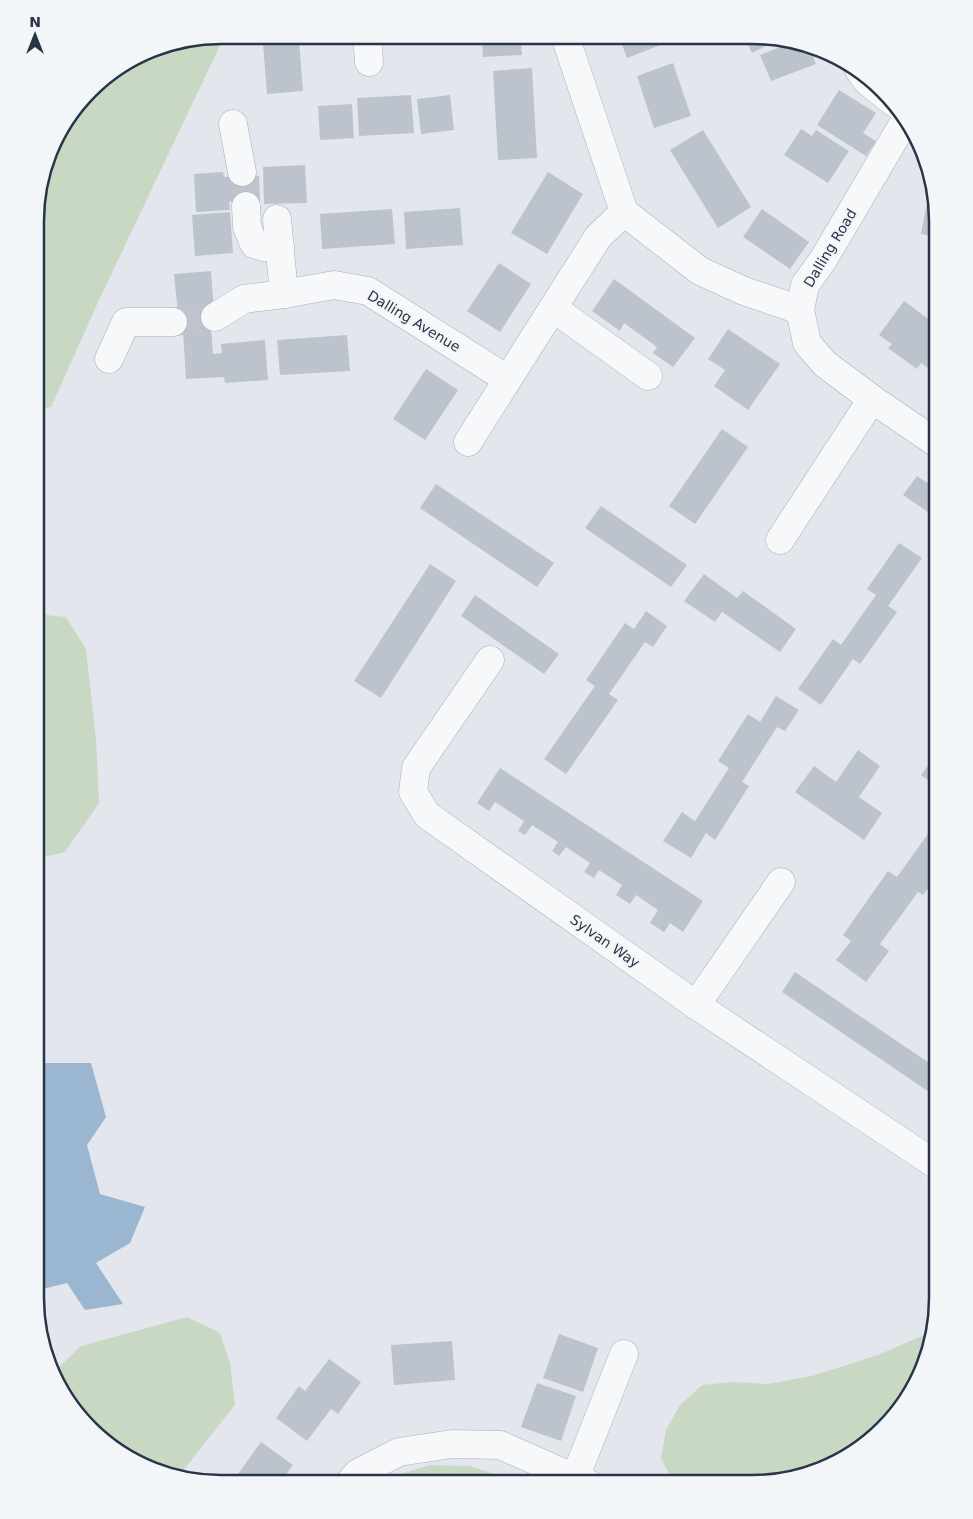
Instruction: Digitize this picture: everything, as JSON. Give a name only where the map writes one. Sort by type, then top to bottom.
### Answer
[{"type":"street","points":[[568,44],[624,212],[700,272],[744,291],[800,310]]},
{"type":"street","points":[[233,124],[242,172]]},
{"type":"street","name":"Dalling Road","points":[[902,126],[824,260],[805,285],[800,310],[806,343],[825,364],[929,438]]},
{"type":"street","points":[[246,206],[247,227],[254,244],[263,247],[280,247]]},
{"type":"street","points":[[468,442],[598,237],[624,212]]},
{"type":"street","points":[[277,219],[284,294]]},
{"type":"street","name":"Dalling Avenue","points":[[215,317],[244,299],[334,285],[368,291],[508,379]]},
{"type":"street","points":[[553,308],[648,376]]},
{"type":"street","points":[[109,359],[126,322],[173,322]]},
{"type":"street","points":[[780,540],[872,398]]},
{"type":"street","name":"Sylvan Way","points":[[490,660],[416,768],[413,792],[427,815],[696,1005],[929,1160]]},
{"type":"street","points":[[696,1005],[781,882]]},
{"type":"street","points":[[584,1475],[624,1354]]},
{"type":"street","points":[[356,1475],[400,1452],[452,1444],[500,1446],[568,1475]]},
{"type":"green space","points":[[221,44],[100,298],[51,407],[44,408],[44,209],[47,186],[57,153],[67,132],[80,113],[113,80],[132,67],[153,57],[186,47]]},
{"type":"green space","points":[[44,615],[66,617],[86,649],[96,739],[99,803],[65,852],[44,857]]},
{"type":"green space","points":[[187,1317],[220,1333],[230,1363],[235,1405],[183,1471],[153,1462],[132,1452],[113,1439],[80,1406],[67,1387],[58,1368],[81,1346]]},
{"type":"green space","points":[[926,1334],[916,1366],[906,1387],[893,1406],[860,1439],[841,1452],[809,1466],[775,1474],[670,1475],[661,1458],[666,1430],[680,1405],[702,1385],[733,1382],[767,1384],[812,1376],[878,1355]]},
{"type":"green space","points":[[430,1465],[470,1466],[497,1475],[397,1475]]},
{"type":"water","points":[[44,1063],[91,1063],[106,1117],[87,1145],[100,1194],[145,1207],[130,1243],[96,1263],[123,1304],[85,1310],[67,1283],[44,1289]]},
{"type":"building","points":[[263,44],[299,44],[303,91],[267,94]]},
{"type":"building","points":[[482,44],[521,44],[522,55],[483,57]]},
{"type":"building","points":[[622,44],[663,44],[627,58]]},
{"type":"building","points":[[748,44],[769,44],[752,53]]},
{"type":"building","points":[[782,46],[812,54],[816,64],[771,81],[760,55]]},
{"type":"building","points":[[673,63],[691,116],[654,128],[637,76]]},
{"type":"building","points":[[532,68],[537,158],[498,160],[493,71]]},
{"type":"building","points":[[839,90],[876,113],[863,133],[876,141],[866,156],[817,125]]},
{"type":"building","points":[[411,95],[414,133],[359,136],[357,98]]},
{"type":"building","points":[[450,95],[454,130],[421,134],[417,99]]},
{"type":"building","points":[[352,104],[354,138],[320,140],[318,106]]},
{"type":"building","points":[[801,129],[812,136],[816,130],[849,151],[828,183],[784,155]]},
{"type":"building","points":[[703,130],[751,207],[718,228],[670,150]]},
{"type":"building","points":[[305,165],[307,203],[264,204],[263,167]]},
{"type":"building","points":[[223,172],[224,177],[259,176],[260,201],[229,202],[230,210],[196,212],[194,174]]},
{"type":"building","points":[[548,172],[583,194],[547,254],[511,233]]},
{"type":"building","points":[[928,198],[929,235],[921,234]]},
{"type":"building","points":[[460,208],[463,245],[406,249],[404,212]]},
{"type":"building","points":[[392,209],[395,244],[322,249],[320,214]]},
{"type":"building","points":[[762,209],[809,242],[790,269],[743,237]]},
{"type":"building","points":[[230,212],[233,253],[195,256],[192,215]]},
{"type":"building","points":[[499,263],[531,284],[500,332],[467,311]]},
{"type":"building","points":[[211,271],[214,312],[210,312],[213,354],[222,353],[221,344],[265,340],[268,380],[225,383],[224,377],[186,379],[182,314],[178,314],[174,274]]},
{"type":"building","points":[[614,279],[695,338],[673,367],[653,353],[657,347],[624,323],[620,331],[592,311]]},
{"type":"building","points":[[904,301],[929,319],[929,369],[921,363],[917,369],[888,348],[892,344],[879,335]]},
{"type":"building","points":[[728,329],[780,364],[748,410],[714,386],[725,370],[708,359]]},
{"type":"building","points":[[347,335],[350,371],[280,375],[277,340]]},
{"type":"building","points":[[426,369],[458,390],[425,440],[393,419]]},
{"type":"building","points":[[722,429],[748,447],[695,524],[669,506]]},
{"type":"building","points":[[917,476],[929,484],[929,513],[903,495]]},
{"type":"building","points":[[436,484],[554,563],[537,587],[420,508]]},
{"type":"building","points":[[601,506],[687,565],[671,587],[585,528]]},
{"type":"building","points":[[899,543],[922,558],[888,606],[897,612],[860,664],[853,659],[821,705],[798,689],[833,639],[841,645],[876,595],[867,589]]},
{"type":"building","points":[[430,564],[456,581],[381,698],[354,681]]},
{"type":"building","points":[[704,574],[737,598],[743,591],[796,629],[780,652],[722,612],[715,622],[684,601]]},
{"type":"building","points":[[475,595],[559,654],[544,674],[461,616]]},
{"type":"building","points":[[646,611],[667,626],[653,647],[645,642],[609,694],[618,700],[566,774],[544,759],[595,686],[586,680],[625,623],[634,629]]},
{"type":"building","points":[[776,696],[799,710],[785,731],[777,727],[742,782],[749,786],[715,840],[706,833],[691,858],[663,841],[682,812],[695,821],[729,768],[718,761],[748,714],[760,722]]},
{"type":"building","points":[[858,750],[880,766],[859,797],[882,813],[864,840],[795,792],[814,766],[836,782]]},
{"type":"building","points":[[929,764],[929,781],[921,775]]},
{"type":"building","points":[[500,768],[703,901],[683,932],[670,923],[664,932],[650,923],[658,910],[636,895],[630,904],[616,895],[622,885],[599,870],[594,878],[584,872],[590,863],[566,847],[559,856],[552,851],[558,842],[532,825],[525,835],[518,831],[524,821],[495,802],[489,811],[477,803]]},
{"type":"building","points":[[929,833],[929,887],[923,895],[918,892],[880,944],[889,951],[866,982],[836,960],[851,941],[843,935],[888,871],[897,877]]},
{"type":"building","points":[[795,972],[929,1063],[929,1092],[782,992]]},
{"type":"building","points":[[559,1334],[598,1348],[583,1392],[543,1378]]},
{"type":"building","points":[[452,1341],[455,1380],[394,1385],[391,1345]]},
{"type":"building","points":[[329,1359],[361,1382],[338,1414],[331,1409],[307,1441],[276,1418],[299,1386],[305,1391]]},
{"type":"building","points":[[537,1383],[576,1396],[561,1441],[521,1427]]},
{"type":"building","points":[[261,1442],[293,1465],[286,1475],[237,1475]]},
{"type":"tunnel","points":[[242,172],[246,206]]},
{"type":"tunnel","points":[[173,322],[215,317]]}]
